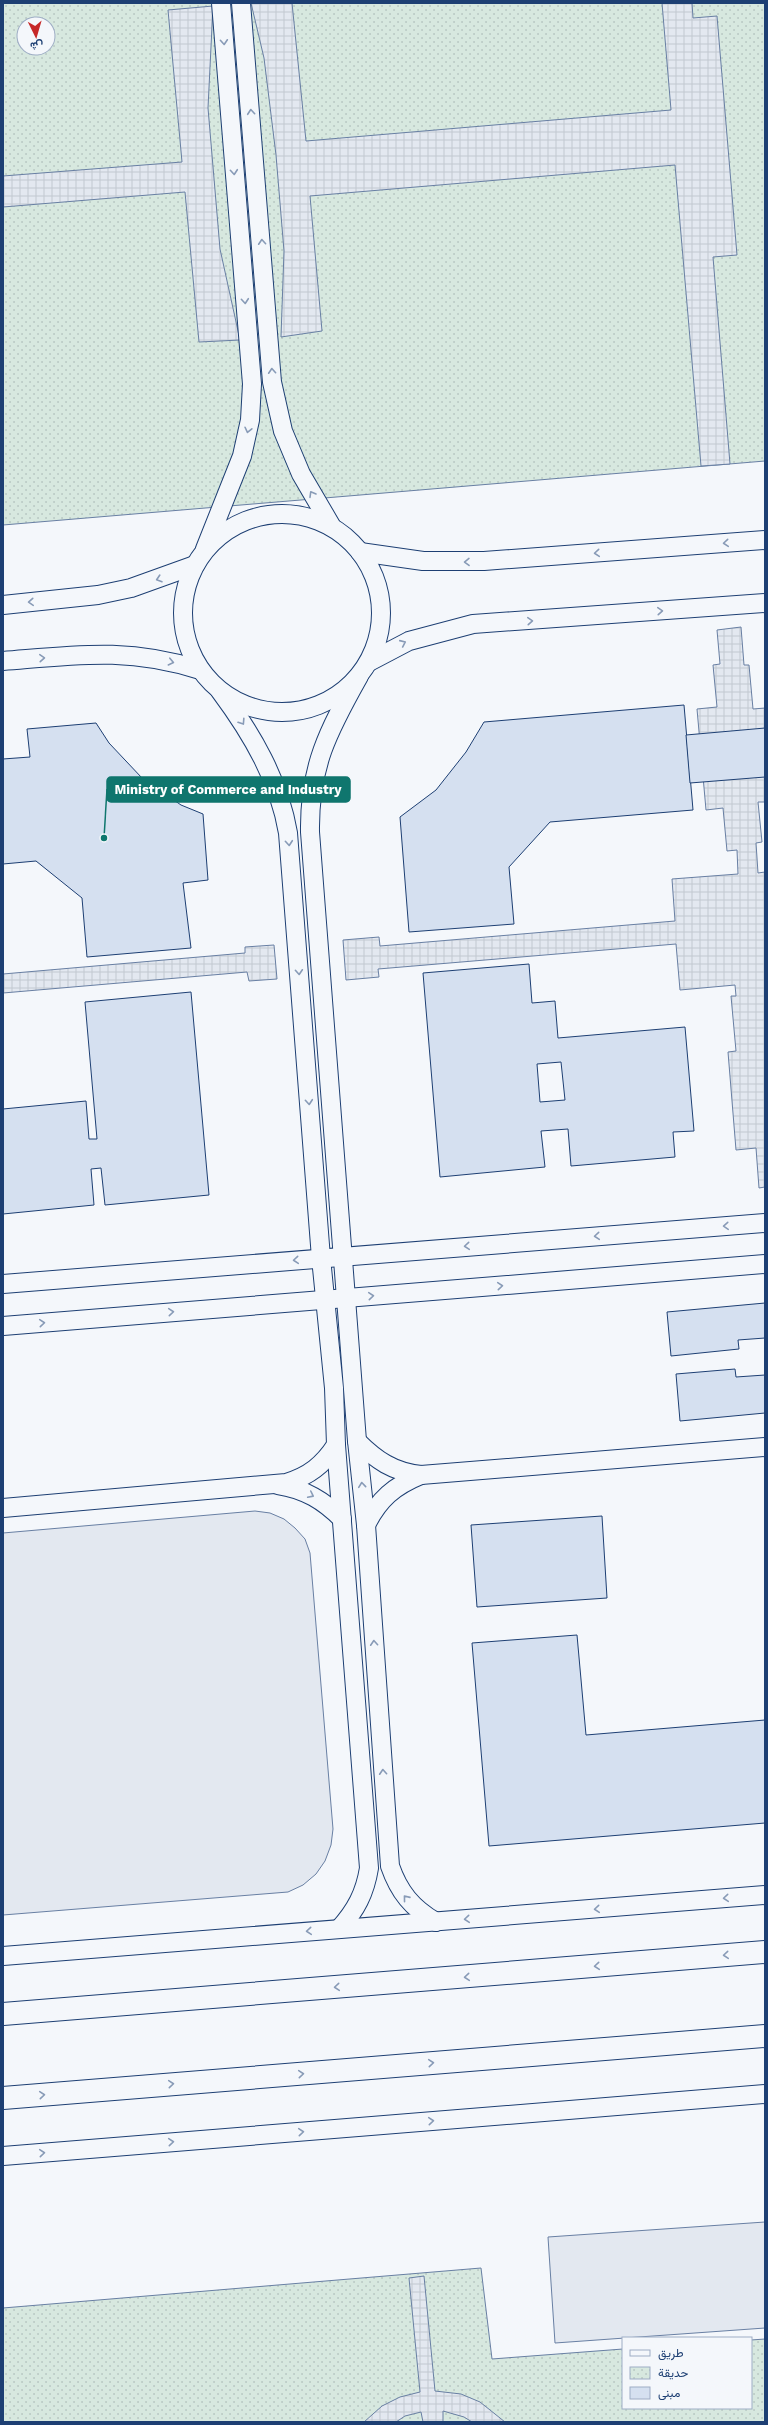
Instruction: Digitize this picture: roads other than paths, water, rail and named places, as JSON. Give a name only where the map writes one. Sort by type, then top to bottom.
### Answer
[{"type":"main road","points":[[3,2014],[765,1952]]},
{"type":"main road","points":[[3,2098],[765,2036]]},
{"type":"street","points":[[221,3],[252,384],[250,420],[242,456],[185,591],[182,618],[188,646],[200,670],[220,691],[254,740],[267,766],[287,828],[321,1258],[334,1388],[336,1445],[369,1868],[360,1901],[339,1929]]},
{"type":"street","points":[[241,3],[272,382],[283,431],[301,474],[332,527]]},
{"type":"street","points":[[3,605],[98,595],[131,588],[200,558],[225,532],[250,519],[278,514],[306,517],[332,527],[347,538],[360,552],[375,577],[381,606],[379,634],[369,662],[359,676],[327,735],[317,762],[311,790],[310,818],[357,1441],[366,1524],[390,1866],[396,1884],[406,1899],[420,1912],[436,1922]]},
{"type":"street","points":[[360,552],[423,561],[484,562],[765,540]]},
{"type":"street","points":[[369,662],[409,641],[473,624],[765,603]]},
{"type":"street","points":[[3,661],[98,653],[123,654],[175,662],[200,670]]},
{"type":"street","points":[[220,691],[242,704],[254,708],[267,711],[292,712],[323,703],[340,694],[359,676]]},
{"type":"street","points":[[3,1284],[765,1222]]},
{"type":"street","points":[[3,1326],[765,1264]]},
{"type":"street","points":[[357,1441],[386,1466],[403,1473],[421,1475],[765,1447]]},
{"type":"street","points":[[3,1508],[274,1485],[298,1479],[310,1473],[320,1466],[336,1445]]},
{"type":"street","points":[[366,1524],[374,1508],[387,1493],[403,1483],[421,1475]]},
{"type":"street","points":[[274,1485],[304,1492],[318,1499],[342,1519]]},
{"type":"street","points":[[3,1956],[765,1895]]},
{"type":"street","points":[[3,2156],[765,2094]]},
{"type":"place","name":"Ministry of Commerce and Industry","points":[[104,838]]}]
